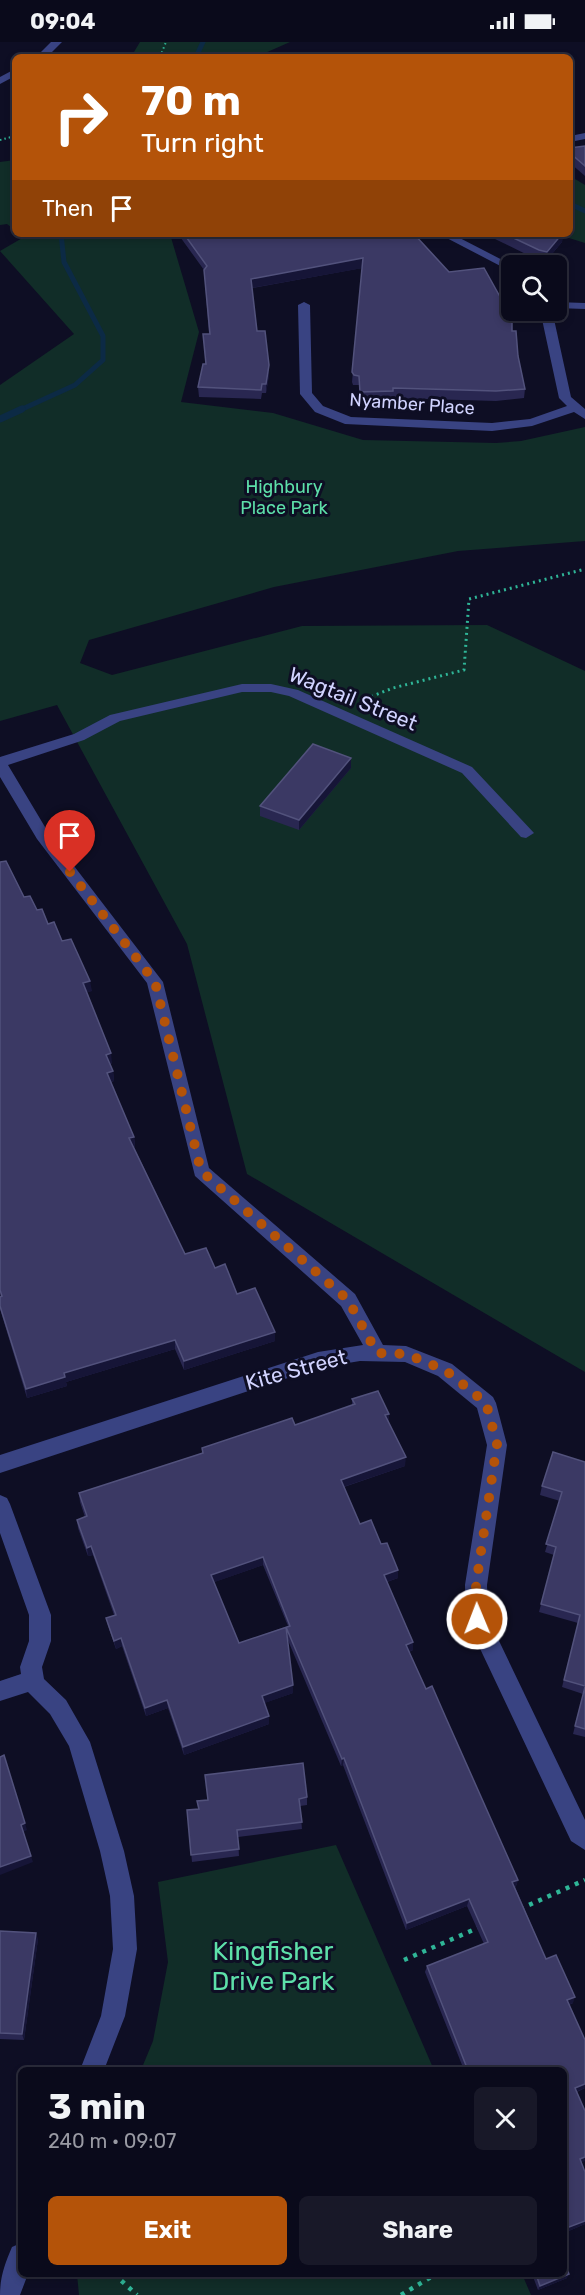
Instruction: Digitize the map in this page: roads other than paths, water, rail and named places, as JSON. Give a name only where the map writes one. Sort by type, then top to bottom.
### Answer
[{"type":"street","points":[[44,54],[57,42]]},
{"type":"street","points":[[450,237],[501,263]]},
{"type":"street","name":"Nyamber Place","points":[[304,305],[306,394],[319,409],[350,421],[492,427],[532,422],[573,408]]},
{"type":"street","points":[[567,305],[585,306]]},
{"type":"street","points":[[548,321],[565,398],[573,408],[585,416]]},
{"type":"street","name":"Wagtail Street","points":[[0,763],[79,736],[115,718],[242,688],[271,688],[293,693],[467,770],[478,779],[526,833]]},
{"type":"street","points":[[0,763],[42,836],[155,982],[201,1171],[348,1300],[377,1353]]},
{"type":"street","name":"Kite Street","points":[[0,1464],[318,1360],[360,1353],[406,1354],[445,1370],[486,1403],[497,1444],[476,1585],[477,1619],[579,1833],[585,1839]]},
{"type":"street","points":[[0,1504],[40,1615],[40,1641],[31,1667],[33,1680],[37,1688],[58,1707],[79,1742],[112,1851],[122,1896],[125,1950],[113,2016],[93,2067]]},
{"type":"street","points":[[0,1691],[33,1680]]},
{"type":"street","points":[[7,2295],[18,2264]]},
{"type":"waterway","points":[[197,54],[203,42]]},
{"type":"waterway","points":[[573,205],[585,211]]},
{"type":"waterway","points":[[18,411],[75,385],[103,360],[103,336],[64,262],[61,237]]},
{"type":"waterway","points":[[0,419],[22,409]]},
{"type":"park label","name":"Highbury Place Park","points":[[284,497]]},
{"type":"park label","name":"Kingfisher Drive Park","points":[[273,1966]]}]
